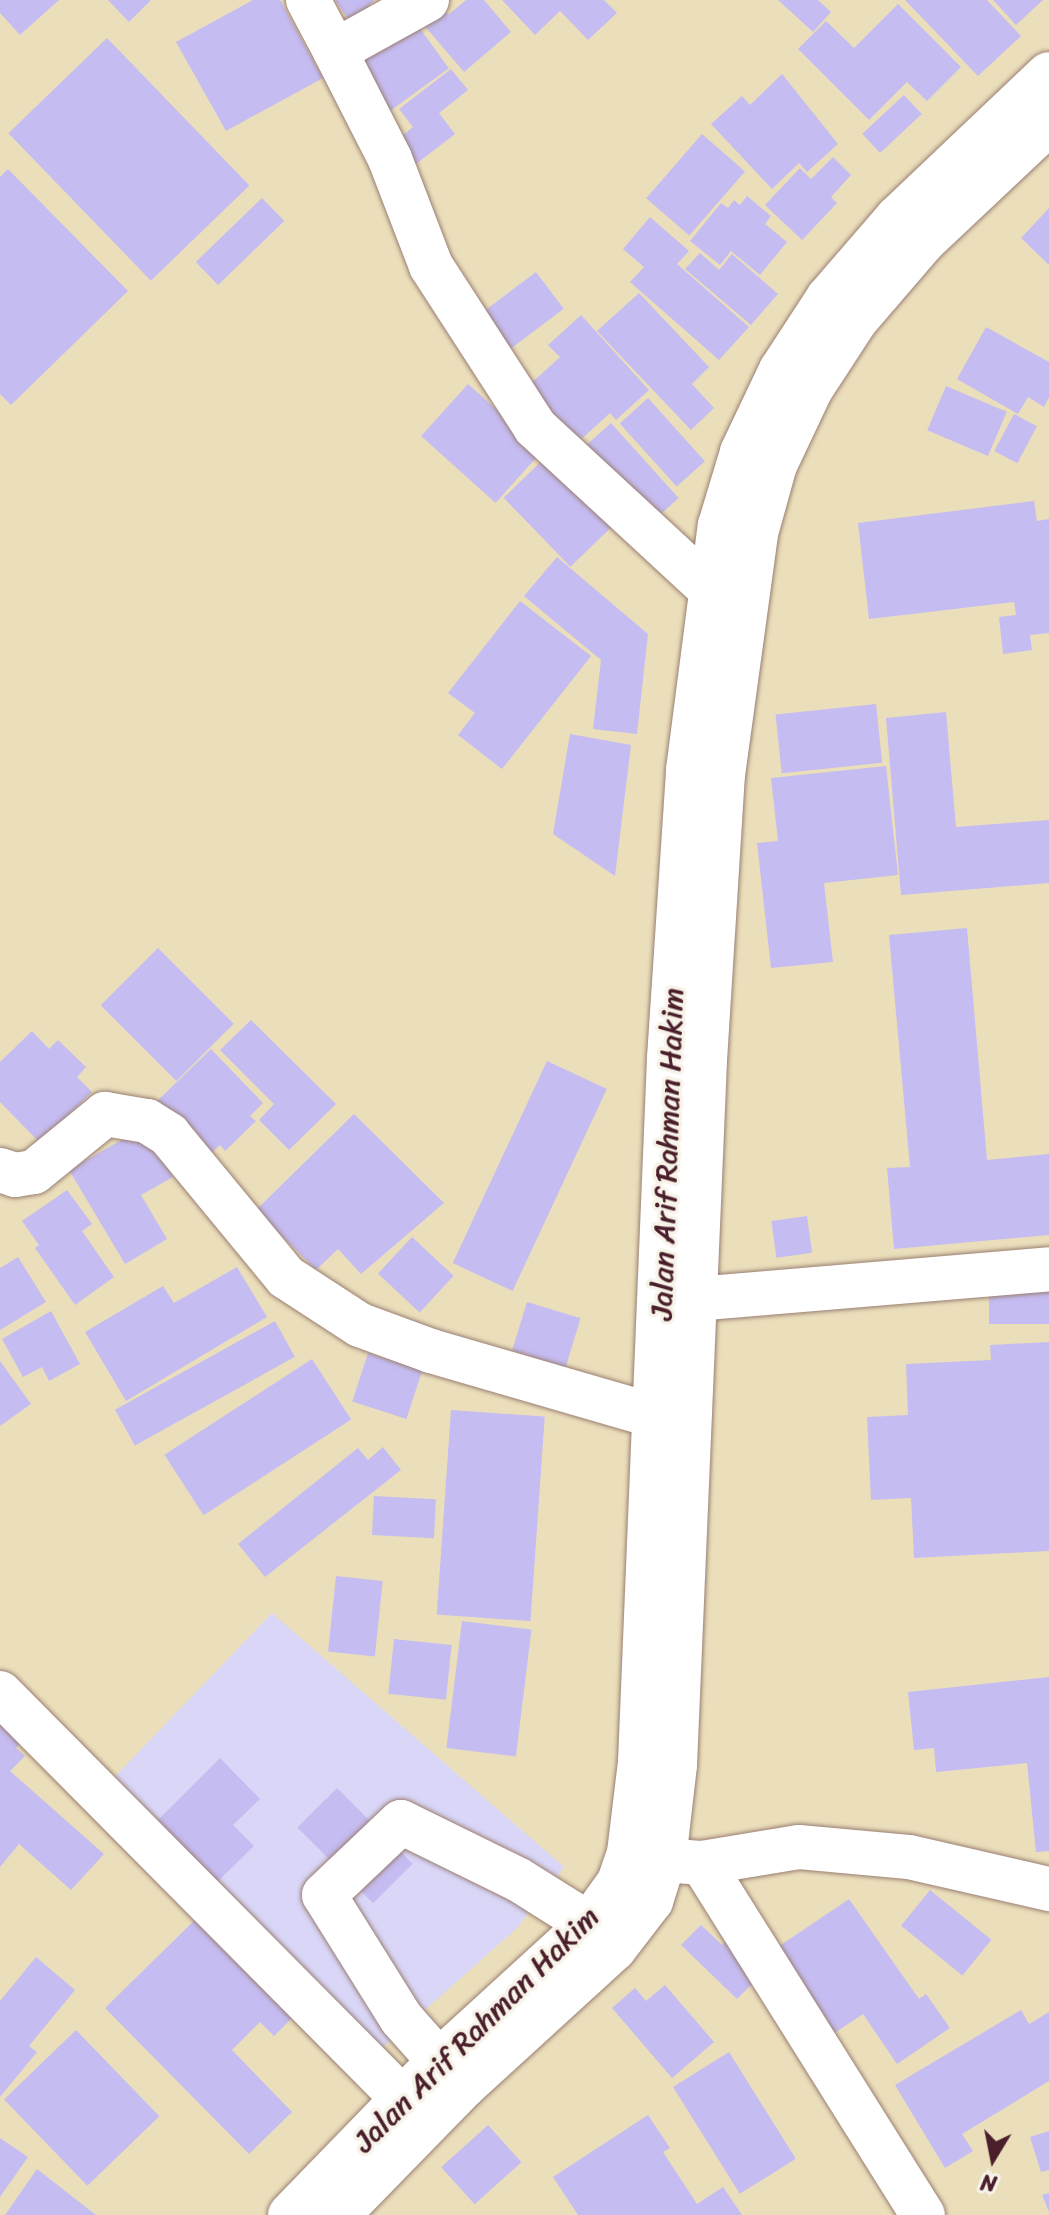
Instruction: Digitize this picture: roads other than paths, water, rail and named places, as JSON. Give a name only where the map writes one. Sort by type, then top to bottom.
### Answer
[{"type":"main road","points":[[308,0],[390,159],[431,266],[510,394],[535,427],[712,591]]},
{"type":"main road","points":[[335,51],[427,0]]},
{"type":"main road","name":"Jalan Arif Rahman Hakim","points":[[338,2215],[451,2073],[602,1936],[651,1901],[683,1862],[675,1765],[678,1298],[688,770],[720,525],[742,452],[781,370],[828,298],[897,218],[1049,74]]},
{"type":"main road","name":"Jalan Arif Rahman Hakim","points":[[602,1936],[629,1853],[640,1762],[655,1416],[678,1298],[723,775],[756,533],[775,465],[811,389],[856,320],[924,241],[1049,123]]},
{"type":"main road","points":[[0,1170],[15,1175],[34,1172],[105,1114],[147,1121],[169,1135],[286,1277],[360,1325],[431,1351],[655,1416]]},
{"type":"main road","points":[[678,1298],[1049,1269]]},
{"type":"main road","points":[[0,1693],[403,2099]]},
{"type":"main road","points":[[451,2073],[401,2018],[324,1895],[401,1822],[519,1880],[602,1936]]},
{"type":"main road","points":[[923,2215],[683,1862],[799,1847],[909,1857],[1049,1889]]},
{"type":"main road","name":"Jalan Arif Rahman Hakim","points":[[290,2215],[403,2099],[451,2073]]}]
